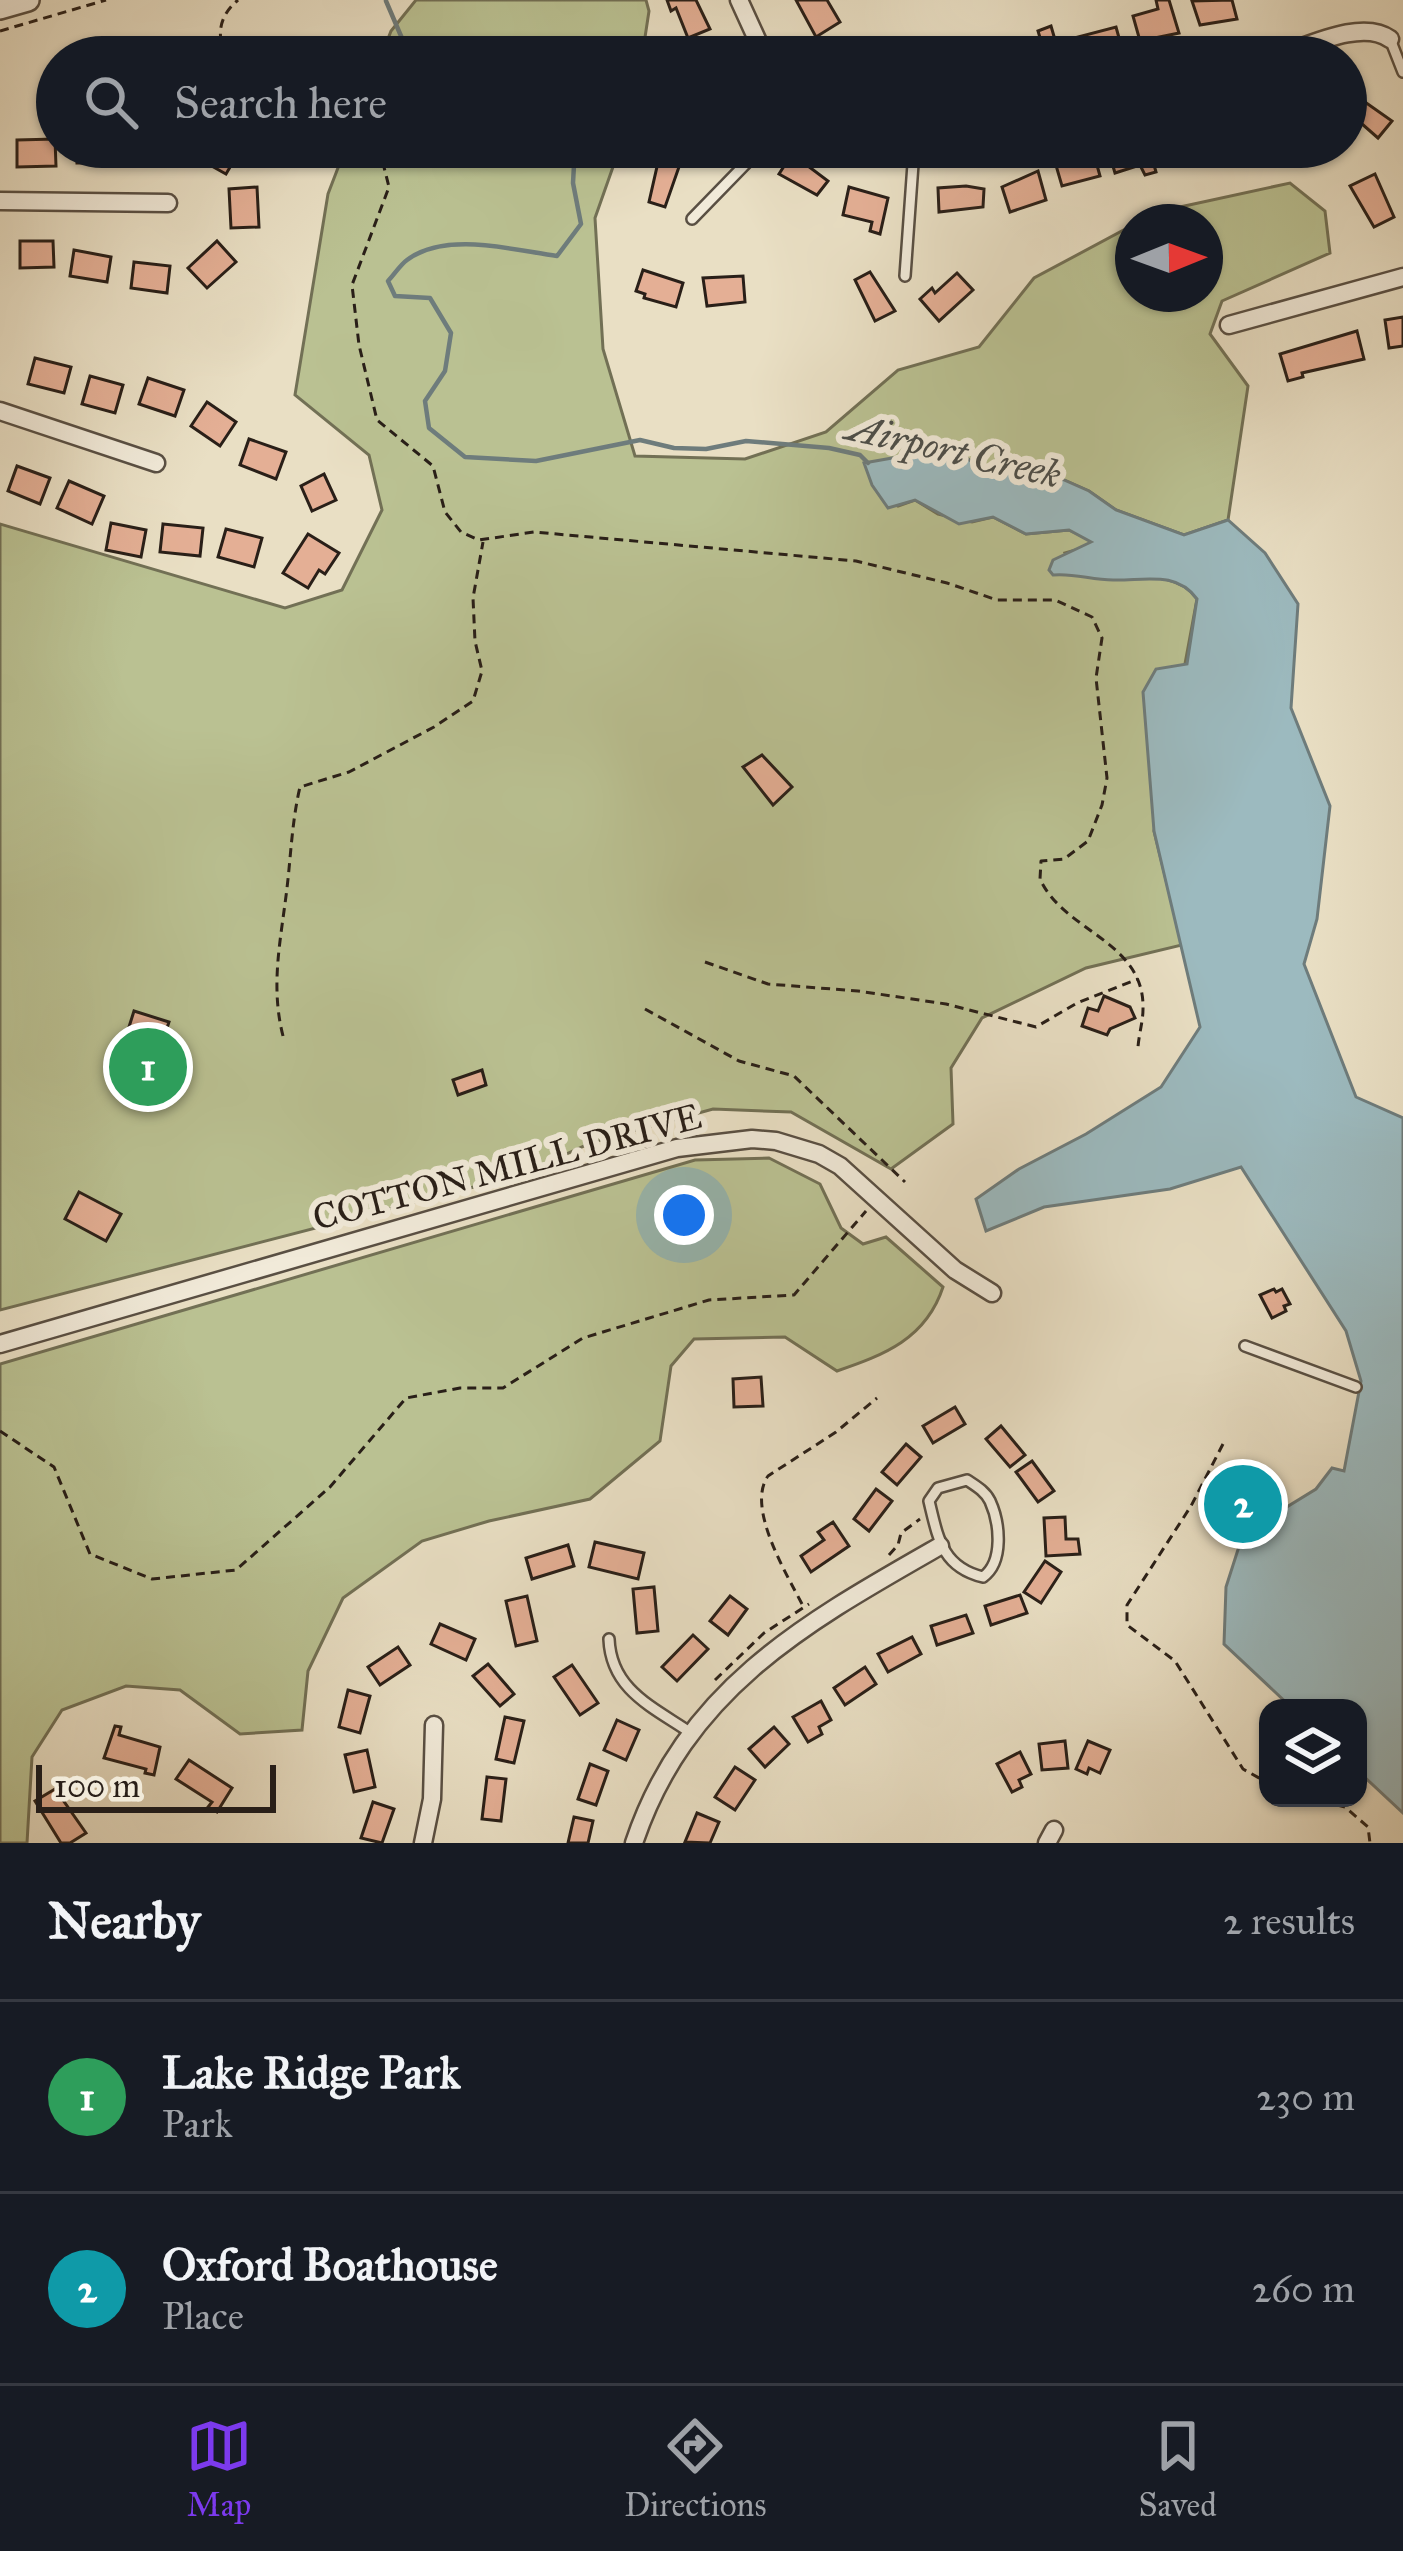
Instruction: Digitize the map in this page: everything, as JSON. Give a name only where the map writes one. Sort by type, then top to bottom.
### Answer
[{"type":"street","points":[[0,8],[28,0]]},
{"type":"street","points":[[739,0],[754,36]]},
{"type":"street","points":[[1345,36],[1373,31],[1390,39]]},
{"type":"street","points":[[0,201],[168,203]]},
{"type":"street","points":[[1229,325],[1403,277]]},
{"type":"street","points":[[0,411],[156,464]]},
{"type":"street","name":"COTTON MILL DRIVE","points":[[0,1344],[677,1148],[752,1139],[800,1147],[840,1166],[955,1270],[992,1293]]},
{"type":"street","points":[[634,1843],[653,1796],[691,1732],[720,1697],[789,1636],[940,1546]]},
{"type":"street","points":[[423,1843],[432,1799],[434,1725]]},
{"type":"lane","points":[[1390,39],[1403,72]]},
{"type":"lane","points":[[692,219],[742,168]]},
{"type":"lane","points":[[905,276],[906,168]]},
{"type":"lane","points":[[1245,1346],[1356,1387]]},
{"type":"lane","points":[[967,1480],[991,1502],[998,1557],[983,1577],[949,1561],[940,1546],[929,1501],[938,1488],[967,1480]]},
{"type":"lane","points":[[609,1639],[621,1682],[691,1732]]},
{"type":"path","points":[[0,31],[106,0]]},
{"type":"path","points":[[220,36],[227,9],[238,0]]},
{"type":"path","points":[[384,168],[389,187],[352,285],[353,320],[372,406],[385,430],[433,466],[445,512],[461,532],[484,540],[534,532],[856,561],[997,600],[1055,600],[1092,617],[1102,638],[1096,678],[1107,778],[1088,841],[1064,859],[1041,861],[1040,879],[1065,914],[1120,952],[1138,979],[1144,1010],[1138,1047]]},
{"type":"path","points":[[284,1036],[277,1011],[276,953],[291,824],[300,787],[349,772],[434,727],[473,700],[482,671],[473,598],[484,540]]},
{"type":"path","points":[[705,962],[768,984],[946,1004],[1036,1027],[1077,1003],[1138,979]]},
{"type":"path","points":[[645,1009],[739,1061],[794,1076],[905,1182]]},
{"type":"path","points":[[0,1431],[54,1467],[90,1554],[152,1579],[236,1570],[330,1487],[406,1398],[460,1388],[503,1388],[583,1338],[710,1300],[794,1295],[877,1198]]},
{"type":"path","points":[[803,1605],[765,1521],[758,1497],[761,1486],[768,1476],[836,1432],[877,1398]]},
{"type":"path","points":[[1223,1444],[1191,1506],[1126,1605],[1127,1625],[1175,1661],[1243,1769],[1259,1778]]},
{"type":"path","points":[[1345,1807],[1368,1827],[1370,1843]]},
{"type":"green space","points":[[416,0],[646,0],[649,11],[645,36],[389,36]]},
{"type":"green space","points":[[338,168],[613,168],[595,218],[603,349],[635,456],[745,459],[826,432],[898,370],[979,347],[1034,278],[1115,235],[1115,312],[1218,312],[1210,334],[1248,386],[1228,520],[1184,535],[1116,510],[1055,476],[986,471],[956,451],[891,461],[882,498],[898,506],[915,500],[938,514],[972,522],[993,517],[1026,534],[1069,530],[1092,541],[1090,546],[1065,553],[1075,573],[1172,581],[1197,599],[1154,831],[1182,945],[1086,968],[982,1018],[951,1068],[953,1124],[891,1169],[791,1112],[713,1109],[593,1142],[520,1175],[0,1310],[0,524],[285,608],[342,590],[382,510],[369,455],[295,395],[328,194]]},
{"type":"green space","points":[[1290,183],[1325,211],[1330,253],[1223,301],[1223,204],[1194,204]]},
{"type":"green space","points":[[769,1158],[820,1184],[841,1228],[863,1244],[886,1237],[943,1287],[914,1332],[887,1351],[837,1371],[785,1337],[694,1339],[671,1366],[660,1441],[590,1499],[422,1541],[343,1598],[308,1671],[302,1730],[240,1734],[180,1690],[126,1686],[62,1710],[32,1757],[27,1843],[0,1843],[0,1364],[695,1160]]},
{"type":"water","points":[[956,451],[986,471],[1055,476],[1116,510],[1184,535],[1228,520],[1265,553],[1298,604],[1291,708],[1330,806],[1317,919],[1304,964],[1356,1097],[1403,1118],[1403,1813],[1367,1779],[1367,1699],[1282,1699],[1224,1644],[1226,1587],[1243,1534],[1316,1489],[1332,1468],[1344,1471],[1361,1381],[1346,1331],[1241,1167],[1170,1189],[1044,1207],[986,1231],[976,1199],[1161,1087],[1200,1027],[1154,831],[1143,692],[1156,669],[1187,664],[1197,599],[1169,581],[1053,575],[1049,570],[1053,560],[1091,542],[1069,530],[1026,534],[993,517],[959,524],[915,500],[888,508],[864,463]]},
{"type":"building","points":[[667,0],[696,0],[710,29],[687,36],[676,8],[671,11]]},
{"type":"building","points":[[796,0],[827,0],[840,22],[815,36]]},
{"type":"building","points":[[1156,0],[1169,0],[1179,33],[1139,36],[1133,16],[1158,9]]},
{"type":"building","points":[[1232,0],[1237,19],[1200,25],[1192,1]]},
{"type":"building","points":[[1051,26],[1054,36],[1040,36],[1038,31]]},
{"type":"building","points":[[1116,27],[1118,36],[1082,36]]},
{"type":"building","points":[[1367,103],[1392,121],[1378,138],[1367,128]]},
{"type":"building","points":[[17,140],[36,140],[36,167],[17,167]]},
{"type":"building","points":[[657,168],[679,168],[665,207],[649,202]]},
{"type":"building","points":[[783,168],[811,168],[828,181],[817,195],[779,174]]},
{"type":"building","points":[[1057,168],[1098,168],[1100,176],[1062,186]]},
{"type":"building","points":[[1038,171],[1046,200],[1010,212],[1002,187]]},
{"type":"building","points":[[1375,174],[1394,217],[1374,227],[1350,186]]},
{"type":"building","points":[[257,187],[259,227],[231,228],[229,189]]},
{"type":"building","points":[[849,187],[888,198],[880,234],[870,231],[872,222],[843,215]]},
{"type":"building","points":[[938,188],[984,189],[983,207],[939,212]]},
{"type":"building","points":[[20,241],[53,241],[54,267],[20,268]]},
{"type":"building","points":[[217,241],[236,262],[207,288],[188,268]]},
{"type":"building","points":[[74,250],[111,257],[107,282],[70,276]]},
{"type":"building","points":[[134,262],[170,266],[167,293],[131,288]]},
{"type":"building","points":[[643,270],[683,283],[676,307],[636,291]]},
{"type":"building","points":[[870,272],[895,311],[875,321],[855,280]]},
{"type":"building","points":[[957,273],[973,290],[939,321],[920,299],[932,288],[935,293]]},
{"type":"building","points":[[743,276],[745,302],[707,306],[703,278]]},
{"type":"building","points":[[1403,317],[1403,346],[1389,348],[1385,320]]},
{"type":"building","points":[[1357,331],[1364,359],[1302,373],[1303,377],[1288,381],[1280,354]]},
{"type":"building","points":[[35,358],[71,367],[64,393],[28,384]]},
{"type":"building","points":[[90,376],[123,385],[115,413],[82,404]]},
{"type":"building","points":[[148,378],[184,390],[175,416],[139,404]]},
{"type":"building","points":[[207,402],[236,422],[220,446],[191,426]]},
{"type":"building","points":[[249,439],[286,452],[276,479],[240,465]]},
{"type":"building","points":[[17,466],[50,478],[40,504],[8,491]]},
{"type":"building","points":[[324,474],[336,500],[312,511],[301,486]]},
{"type":"building","points":[[69,481],[104,496],[92,524],[57,508]]},
{"type":"building","points":[[111,523],[146,530],[141,557],[106,550]]},
{"type":"building","points":[[163,524],[203,528],[200,556],[160,552]]},
{"type":"building","points":[[226,529],[262,538],[254,567],[218,557]]},
{"type":"building","points":[[308,534],[339,553],[325,574],[319,570],[308,588],[283,573]]},
{"type":"building","points":[[762,755],[792,787],[773,805],[743,767]]},
{"type":"building","points":[[1104,996],[1130,1007],[1135,1018],[1107,1035],[1082,1026],[1088,1008],[1098,1011]]},
{"type":"building","points":[[134,1011],[169,1022],[157,1058],[123,1046]]},
{"type":"building","points":[[482,1070],[486,1085],[458,1095],[453,1080]]},
{"type":"building","points":[[79,1192],[121,1214],[106,1241],[65,1219]]},
{"type":"building","points":[[1282,1289],[1290,1304],[1272,1318],[1260,1295]]},
{"type":"building","points":[[761,1377],[763,1406],[734,1407],[733,1379]]},
{"type":"building","points":[[955,1407],[965,1424],[933,1443],[923,1426]]},
{"type":"building","points":[[1001,1426],[1025,1455],[1010,1467],[986,1439]]},
{"type":"building","points":[[906,1444],[921,1457],[897,1485],[882,1472]]},
{"type":"building","points":[[1032,1461],[1054,1491],[1038,1502],[1016,1472]]},
{"type":"building","points":[[1262,1472],[1280,1509],[1224,1536],[1207,1498]]},
{"type":"building","points":[[876,1489],[892,1501],[869,1531],[854,1519]]},
{"type":"building","points":[[1065,1517],[1066,1539],[1078,1539],[1080,1554],[1046,1556],[1044,1518]]},
{"type":"building","points":[[833,1522],[849,1546],[811,1572],[801,1556],[824,1540],[818,1532]]},
{"type":"building","points":[[595,1542],[644,1553],[638,1579],[589,1567]]},
{"type":"building","points":[[568,1545],[574,1566],[532,1579],[526,1558]]},
{"type":"building","points":[[1045,1561],[1061,1572],[1041,1603],[1024,1592]]},
{"type":"building","points":[[654,1587],[658,1631],[637,1633],[633,1589]]},
{"type":"building","points":[[1020,1595],[1027,1613],[991,1625],[985,1606]]},
{"type":"building","points":[[527,1596],[537,1641],[516,1646],[506,1601]]},
{"type":"building","points":[[730,1596],[747,1609],[728,1635],[710,1621]]},
{"type":"building","points":[[966,1615],[973,1633],[937,1645],[931,1626]]},
{"type":"building","points":[[440,1624],[475,1639],[466,1660],[431,1644]]},
{"type":"building","points":[[693,1635],[708,1649],[677,1681],[662,1667]]},
{"type":"building","points":[[912,1637],[921,1654],[888,1672],[878,1654]]},
{"type":"building","points":[[398,1647],[410,1665],[380,1685],[368,1667]]},
{"type":"building","points":[[488,1664],[514,1694],[500,1706],[473,1676]]},
{"type":"building","points":[[572,1665],[598,1703],[580,1715],[554,1677]]},
{"type":"building","points":[[865,1667],[876,1684],[845,1705],[834,1688]]},
{"type":"building","points":[[348,1690],[370,1696],[360,1733],[339,1727]]},
{"type":"building","points":[[821,1701],[831,1720],[819,1727],[822,1734],[808,1742],[793,1717]]},
{"type":"building","points":[[505,1717],[524,1721],[514,1763],[496,1759]]},
{"type":"building","points":[[617,1720],[639,1730],[626,1760],[604,1750]]},
{"type":"building","points":[[115,1726],[121,1727],[119,1735],[160,1747],[154,1775],[104,1758]]},
{"type":"building","points":[[774,1727],[789,1744],[765,1767],[749,1749]]},
{"type":"building","points":[[1065,1741],[1068,1768],[1042,1770],[1039,1744]]},
{"type":"building","points":[[1088,1741],[1110,1750],[1100,1773],[1076,1769]]},
{"type":"building","points":[[367,1750],[375,1787],[354,1792],[345,1755]]},
{"type":"building","points":[[1020,1752],[1031,1774],[1019,1780],[1022,1787],[1012,1792],[997,1764]]},
{"type":"building","points":[[189,1760],[232,1788],[217,1812],[208,1807],[212,1802],[176,1779]]},
{"type":"building","points":[[590,1764],[608,1771],[596,1805],[578,1799]]},
{"type":"building","points":[[735,1767],[755,1780],[735,1810],[715,1797]]},
{"type":"building","points":[[487,1777],[506,1779],[501,1821],[482,1819]]},
{"type":"building","points":[[60,1786],[67,1797],[63,1800],[86,1833],[70,1843],[61,1843],[35,1801]]},
{"type":"building","points":[[373,1802],[394,1809],[382,1843],[361,1838]]},
{"type":"building","points":[[697,1813],[719,1822],[710,1843],[685,1842]]},
{"type":"building","points":[[574,1817],[593,1821],[588,1843],[568,1843]]},
{"type":"waterway","name":"Airport Creek","points":[[386,1],[401,36]]},
{"type":"waterway","name":"Airport Creek","points":[[574,168],[581,224],[557,256],[480,245],[441,246],[407,260],[388,281],[395,296],[430,298],[451,333],[445,371],[425,401],[429,428],[465,457],[536,461],[640,440],[706,449],[746,441],[829,448],[860,455],[868,463]]},
{"type":"place","name":"Lake Ridge Park","points":[[148,1067]]},
{"type":"place","name":"Oxford Boathouse","points":[[1243,1504]]}]
